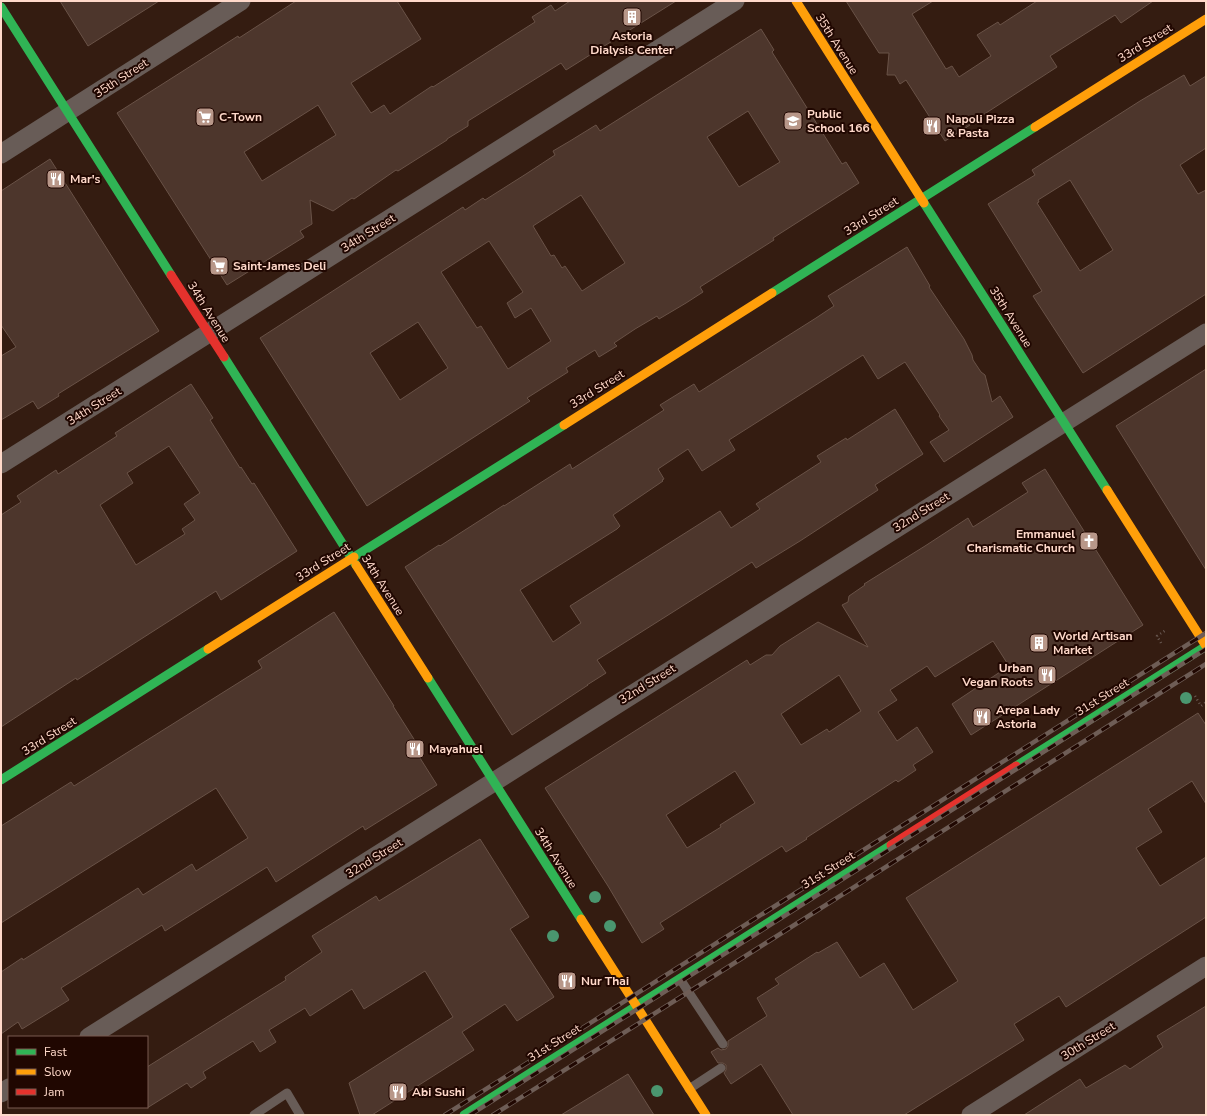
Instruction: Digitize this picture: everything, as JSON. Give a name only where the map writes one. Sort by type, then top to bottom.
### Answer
[{"type":"main road","name":"35th Avenue","points":[[796,1],[1206,646]]},
{"type":"main road","name":"34th Avenue","points":[[1,7],[706,1115]]},
{"type":"main road","name":"33rd Street","points":[[1,780],[1206,19]]},
{"type":"main road","name":"31st Street","points":[[464,1115],[1206,646]]},
{"type":"street","name":"35th Street","points":[[1,154],[241,1]]},
{"type":"street","name":"34th Street","points":[[1,464],[735,1]]},
{"type":"street","name":"32nd Street","points":[[91,1036],[1206,333]]},
{"type":"street","name":"30th Street","points":[[971,1115],[1206,966]]},
{"type":"lane","points":[[680,978],[723,1044]]},
{"type":"lane","points":[[689,1089],[721,1068]]},
{"type":"lane","points":[[254,1115],[286,1093],[300,1115]]},
{"type":"path","points":[[1161,643],[1157,636],[1166,630]]},
{"type":"path","points":[[1195,696],[1201,706],[1206,702]]},
{"type":"building","points":[[60,1],[159,1],[88,46]]},
{"type":"building","points":[[296,1],[397,1],[421,39],[351,83],[371,113],[384,105],[390,114],[535,22],[532,17],[551,5],[555,11],[570,1],[676,1],[566,70],[561,63],[468,121],[468,126],[447,140],[398,171],[396,170],[354,199],[352,198],[333,211],[310,200],[312,224],[300,231],[304,237],[227,285],[117,113],[238,36],[239,38]],"holes":[[[318,105],[336,135],[262,181],[244,152]]]},
{"type":"building","points":[[846,1],[933,1],[912,14],[946,69],[952,66],[959,77],[991,56],[977,35],[998,22],[1000,25],[1037,1],[1153,1],[1121,23],[1115,15],[1050,56],[1057,67],[945,141],[906,80],[900,84],[895,75],[887,75],[889,53],[879,53]]},
{"type":"building","points":[[761,29],[774,50],[772,52],[842,164],[846,162],[859,183],[700,287],[703,292],[686,303],[659,319],[657,316],[635,329],[614,343],[617,346],[599,357],[595,350],[566,368],[568,372],[527,398],[530,401],[367,506],[260,338],[463,207],[465,210],[483,198],[485,200],[526,174],[555,155],[553,151],[596,125],[600,131]],"holes":[[[748,111],[780,162],[739,187],[707,137]],[[581,195],[625,263],[582,291],[565,266],[562,268],[554,255],[551,256],[533,226]],[[489,241],[523,292],[507,303],[515,318],[531,308],[551,341],[508,369],[481,326],[477,328],[441,272]],[[418,322],[448,368],[400,400],[370,353]]]},
{"type":"building","points":[[1184,75],[1190,86],[1206,76],[1206,148],[1180,165],[1198,194],[1206,190],[1206,294],[1083,373],[1033,296],[1042,291],[988,204],[1035,175],[1032,170],[1140,101]],"holes":[[[1070,180],[1113,250],[1080,271],[1037,203],[1039,202],[1038,200]]]},
{"type":"building","points":[[50,159],[159,331],[58,394],[59,396],[38,409],[33,401],[1,420],[1,356],[16,347],[1,325],[1,191]]},
{"type":"building","points":[[907,247],[930,286],[929,287],[964,339],[973,360],[981,372],[985,375],[992,402],[1000,396],[1013,417],[944,462],[930,442],[949,430],[905,362],[878,379],[863,355],[729,440],[735,450],[702,471],[688,449],[658,469],[664,479],[662,480],[663,481],[613,515],[620,526],[617,529],[520,590],[553,642],[581,623],[570,606],[720,511],[731,528],[760,509],[756,504],[821,462],[817,456],[846,438],[847,440],[895,409],[923,454],[875,485],[878,490],[800,541],[756,568],[752,562],[597,660],[606,673],[512,735],[405,567],[570,464],[572,469],[664,410],[660,405],[694,384],[699,392],[816,318],[834,306],[828,296]]},
{"type":"building","points":[[1206,369],[1206,570],[1116,426]]},
{"type":"building","points":[[191,384],[213,418],[210,420],[240,468],[241,467],[252,484],[254,483],[297,551],[221,600],[216,591],[77,680],[76,678],[1,727],[1,515],[21,502],[17,496],[56,470],[58,474],[117,436],[115,433]],"holes":[[[169,446],[200,493],[184,504],[195,520],[182,529],[185,534],[136,565],[100,505],[133,483],[127,473]]]},
{"type":"building","points":[[1045,469],[1143,625],[971,735],[952,704],[1009,666],[993,641],[935,677],[927,666],[890,690],[897,700],[878,712],[897,741],[917,727],[933,752],[913,765],[916,770],[898,782],[896,780],[786,852],[782,846],[747,868],[660,923],[664,929],[642,943],[608,886],[545,788],[747,660],[750,665],[766,655],[772,655],[780,646],[818,622],[868,647],[842,605],[848,602],[849,596],[865,585],[864,584],[968,518],[973,527],[1028,492],[1022,483]],"holes":[[[839,675],[861,711],[829,732],[827,729],[801,745],[781,714]],[[735,771],[755,803],[720,825],[721,827],[687,848],[666,815]]]},
{"type":"building","points":[[334,612],[424,755],[420,758],[437,785],[365,830],[363,826],[276,882],[267,867],[165,931],[162,925],[61,988],[69,1000],[22,1029],[18,1022],[1,1034],[1,972],[22,958],[23,960],[138,888],[143,895],[192,864],[196,871],[248,838],[216,788],[1,923],[1,826],[71,782],[74,786],[262,668],[258,661]]},
{"type":"building","points":[[1198,713],[1206,725],[1206,804],[1192,781],[1148,809],[1162,832],[1136,848],[1160,886],[1206,857],[1206,917],[1066,1007],[1059,996],[1014,1024],[1024,1040],[904,1115],[793,1115],[761,1064],[731,1084],[724,1073],[726,1070],[726,1065],[723,1063],[718,1063],[711,1052],[718,1048],[721,1050],[726,1049],[728,1046],[728,1041],[767,1016],[757,998],[779,984],[775,979],[817,952],[818,953],[837,942],[860,978],[884,963],[913,1010],[958,981],[906,898]]},
{"type":"building","points":[[480,839],[529,917],[510,929],[554,997],[517,1021],[505,1004],[462,1032],[474,1050],[372,1115],[360,1115],[349,1083],[453,1017],[425,971],[364,1009],[352,989],[310,1016],[305,1008],[269,1030],[276,1042],[260,1052],[253,1041],[203,1072],[206,1078],[191,1088],[187,1083],[148,1107],[148,1066],[286,980],[285,977],[322,952],[312,936],[376,896],[379,901]]},
{"type":"building","points":[[1206,1006],[1206,1115],[1024,1115],[1080,1079],[1086,1088],[1125,1065],[1130,1069],[1163,1047],[1157,1036]]},
{"type":"building","points":[[628,1074],[654,1115],[561,1115]]},
{"type":"railway","points":[[445,1115],[1206,633]]},
{"type":"railway","points":[[470,1115],[1206,649]]},
{"type":"railway","points":[[493,1115],[1206,664]]},
{"type":"traffic: fast","points":[[1,7],[171,275]]},
{"type":"traffic: fast","points":[[772,293],[1035,127]]},
{"type":"traffic: fast","points":[[924,203],[1107,490]]},
{"type":"traffic: fast","points":[[224,357],[356,565]]},
{"type":"traffic: fast","points":[[354,557],[564,425]]},
{"type":"traffic: fast","points":[[1016,766],[1206,646]]},
{"type":"traffic: fast","points":[[1,780],[208,649]]},
{"type":"traffic: fast","points":[[428,678],[581,919]]},
{"type":"traffic: fast","points":[[464,1115],[891,845]]},
{"type":"traffic: slow","points":[[796,1],[924,203]]},
{"type":"traffic: slow","points":[[1035,127],[1206,19]]},
{"type":"traffic: slow","points":[[564,425],[772,293]]},
{"type":"traffic: slow","points":[[1107,490],[1206,646]]},
{"type":"traffic: slow","points":[[208,649],[354,557]]},
{"type":"traffic: slow","points":[[356,565],[428,678]]},
{"type":"traffic: slow","points":[[581,919],[706,1115]]},
{"type":"traffic: jam","points":[[171,275],[224,357]]},
{"type":"traffic: jam","points":[[891,845],[1016,766]]},
{"type":"place","name":"Astoria Dialysis Center","points":[[632,17]]},
{"type":"place","name":"C-Town","points":[[205,117]]},
{"type":"place","name":"Public School 166","points":[[793,121]]},
{"type":"place","name":"Napoli Pizza & Pasta","points":[[932,126]]},
{"type":"place","name":"Mar's","points":[[56,179]]},
{"type":"place","name":"Saint-James Deli","points":[[219,266]]},
{"type":"place","name":"Emmanuel Charismatic Church","points":[[1089,541]]},
{"type":"place","name":"World Artisan Market","points":[[1039,643]]},
{"type":"place","name":"Urban Vegan Roots","points":[[1047,675]]},
{"type":"place","name":"Arepa Lady Astoria","points":[[982,717]]},
{"type":"place","name":"Mayahuel","points":[[415,749]]},
{"type":"place","name":"Nur Thai","points":[[567,981]]},
{"type":"place","name":"Abi Sushi","points":[[398,1092]]}]
